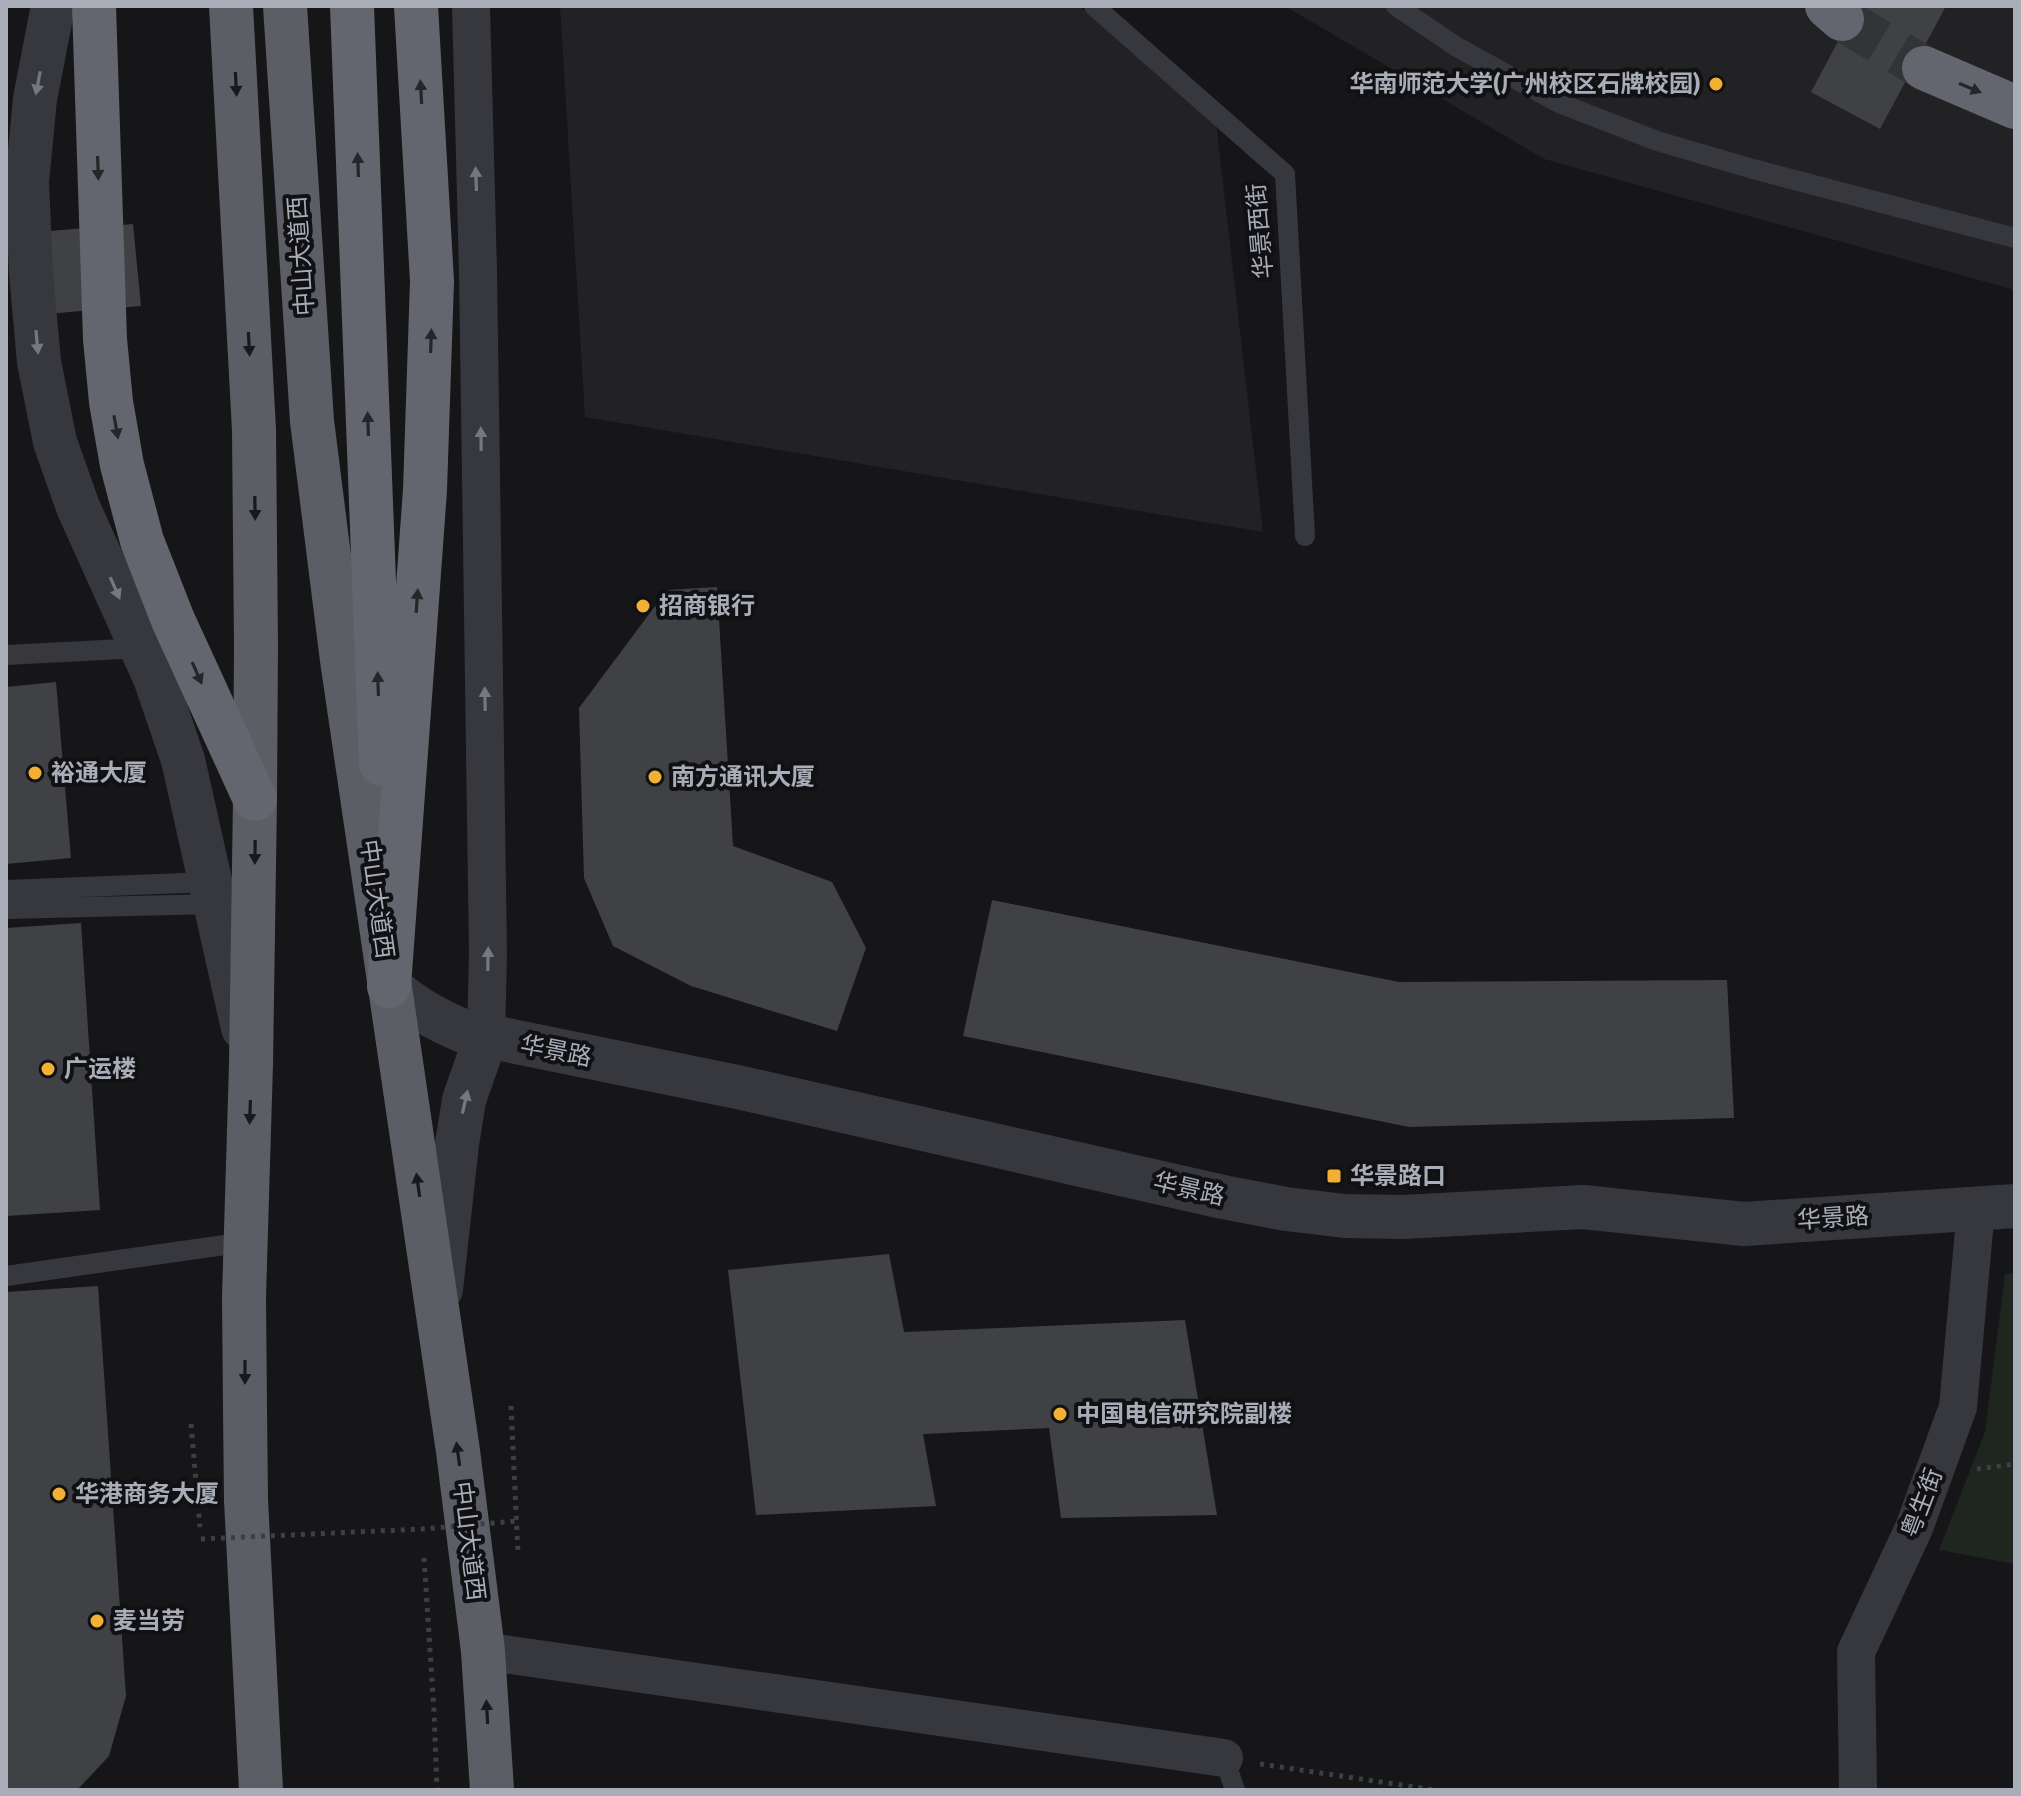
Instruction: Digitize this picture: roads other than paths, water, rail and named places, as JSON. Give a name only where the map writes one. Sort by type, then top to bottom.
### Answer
[{"type":"highway","points":[[94,6],[105,339],[111,402],[122,465],[142,541],[173,620],[255,799]]},
{"type":"highway","points":[[231,6],[254,430],[255,799],[244,1297],[246,1500],[261,1790]]},
{"type":"highway","name":"中山大道西","points":[[285,6],[312,421],[342,660],[458,1451],[483,1651],[492,1790]]},
{"type":"highway","points":[[352,6],[389,986]]},
{"type":"highway","points":[[389,986],[425,490],[432,281],[416,6]]},
{"type":"highway","points":[[1924,68],[2015,107]]},
{"type":"street","points":[[53,6],[35,99],[27,182],[39,362],[55,442],[78,507],[155,678],[183,760],[251,1064]]},
{"type":"street","points":[[438,1318],[464,1100],[486,1037],[488,954],[471,6]]},
{"type":"street","name":"华景路","points":[[389,986],[414,1007],[438,1020],[486,1037],[742,1088],[1286,1209],[1345,1216],[1404,1217],[1583,1207],[1744,1224],[1996,1208]]},
{"type":"street","name":"粤生街","points":[[1858,1790],[1856,1652],[1914,1528],[1958,1407],[1996,1208]]},
{"type":"street","points":[[483,1651],[1230,1774]]},
{"type":"lane","name":"华景西街","points":[[1094,6],[1285,174],[1305,536]]},
{"type":"lane","points":[[1396,6],[1457,47],[1559,103],[1657,141],[2015,238]]},
{"type":"lane","points":[[6,655],[142,648]]},
{"type":"lane","points":[[6,890],[212,893]]},
{"type":"lane","points":[[6,909],[212,893]]},
{"type":"lane","points":[[6,1276],[246,1242]]},
{"type":"tunnel","points":[[1842,19],[1924,68]]},
{"type":"place","name":"华南师范大学(广州校区石牌校园)","points":[[1716,84]]},
{"type":"place","name":"招商银行","points":[[643,606]]},
{"type":"place","name":"裕通大厦","points":[[35,773]]},
{"type":"place","name":"南方通讯大厦","points":[[655,777]]},
{"type":"place","name":"广运楼","points":[[48,1069]]},
{"type":"place","name":"华景路口","points":[[1334,1176]]},
{"type":"place","name":"中国电信研究院副楼","points":[[1060,1414]]},
{"type":"place","name":"华港商务大厦","points":[[59,1494]]},
{"type":"place","name":"麦当劳","points":[[97,1621]]}]
